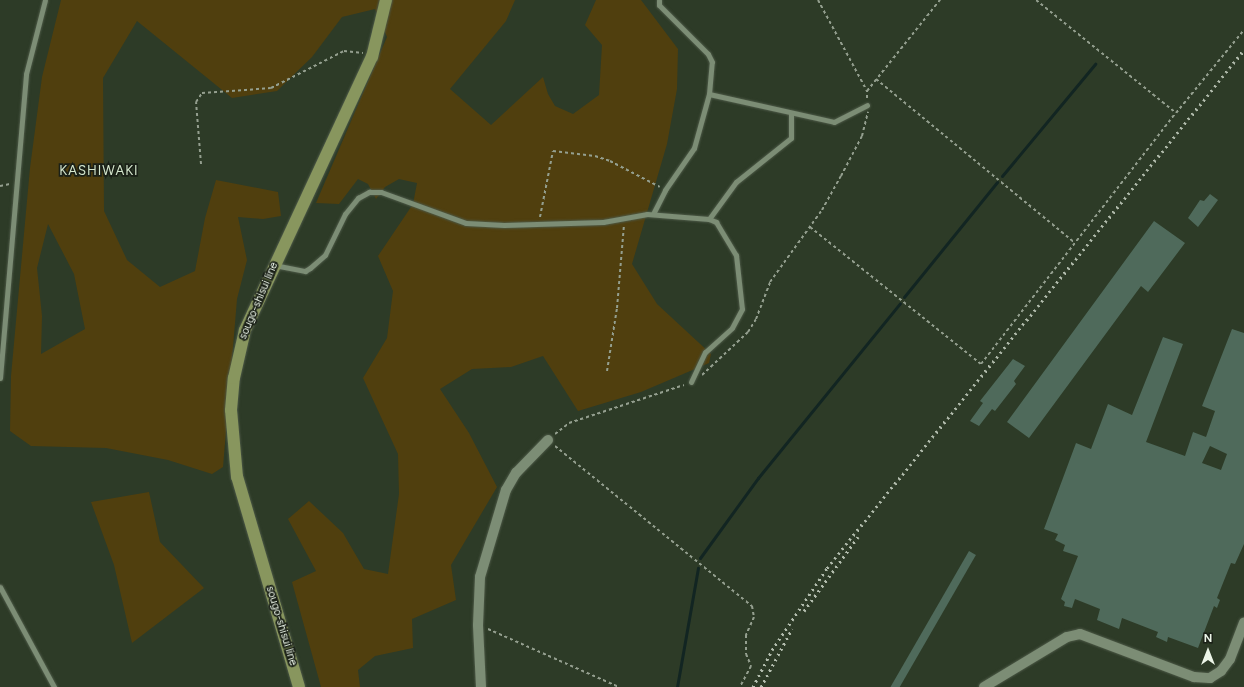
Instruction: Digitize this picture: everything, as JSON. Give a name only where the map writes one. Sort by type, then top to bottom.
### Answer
[{"type":"main road","name":"sougo-shisui line","points":[[299,687],[245,508],[232,437],[231,410],[238,352],[244,330],[273,265],[342,123],[373,54],[386,0]]},
{"type":"street","points":[[481,687],[478,625],[480,577],[501,503],[516,473],[548,440]]},
{"type":"street","points":[[984,687],[1067,638],[1080,634],[1194,677],[1210,678],[1221,671],[1230,659],[1244,623]]},
{"type":"lane","points":[[0,378],[26,74],[45,0]]},
{"type":"lane","points":[[653,214],[665,190],[694,148],[710,94],[712,62],[708,54],[659,5],[659,0]]},
{"type":"lane","points":[[710,94],[834,122],[867,105]]},
{"type":"lane","points":[[709,219],[736,182],[791,138],[791,113]]},
{"type":"lane","points":[[273,265],[305,271],[310,268],[325,256],[345,214],[358,198],[369,192],[381,192],[466,223],[504,225],[539,222],[603,222],[653,214],[709,219],[716,222],[736,255],[742,309],[732,328],[705,352],[691,382]]},
{"type":"lane","points":[[0,587],[54,687]]},
{"type":"path","points":[[740,687],[751,666],[746,654],[746,635],[754,617],[752,606],[548,440],[570,423],[674,390],[691,382],[717,364],[748,332],[756,319],[770,282],[810,227],[842,176],[862,136],[868,115],[867,91],[818,0]]},
{"type":"path","points":[[867,91],[940,0]]},
{"type":"path","points":[[1036,0],[1176,113]]},
{"type":"path","points":[[810,227],[981,364],[1074,242],[1244,30]]},
{"type":"path","points":[[201,164],[196,102],[202,92],[271,88],[344,51],[373,54]]},
{"type":"path","points":[[876,79],[1074,242]]},
{"type":"path","points":[[539,222],[553,151],[595,156],[610,161],[665,190]]},
{"type":"path","points":[[606,371],[617,308],[625,218]]},
{"type":"path","points":[[478,625],[619,687]]},
{"type":"shaded area","points":[[61,0],[515,0],[506,21],[450,89],[491,125],[543,77],[548,94],[555,106],[573,114],[599,95],[602,45],[585,25],[596,0],[641,0],[678,49],[677,89],[667,144],[632,264],[657,304],[711,354],[709,363],[641,392],[578,411],[543,356],[511,367],[472,369],[440,389],[469,433],[497,487],[451,565],[456,600],[412,619],[413,648],[375,656],[358,670],[360,687],[321,687],[292,582],[316,571],[288,519],[309,501],[343,533],[364,569],[388,574],[399,494],[398,454],[363,378],[387,338],[393,291],[378,256],[413,204],[417,183],[399,179],[385,187],[376,199],[368,184],[358,179],[339,204],[316,203],[387,37],[375,9],[342,17],[312,57],[277,91],[232,98],[137,21],[103,78],[104,211],[127,260],[160,287],[195,271],[205,218],[216,180],[278,192],[281,216],[263,219],[238,217],[247,260],[237,299],[223,467],[212,474],[168,460],[106,448],[31,446],[10,431],[11,376],[30,168],[42,77]],"holes":[[[48,224],[74,274],[85,329],[41,354],[42,316],[37,268]]]},
{"type":"shaded area","points":[[149,492],[160,542],[204,588],[132,643],[114,565],[91,502]]},
{"type":"building","points":[[1210,194],[1218,200],[1198,227],[1188,218],[1200,200],[1204,201]]},
{"type":"building","points":[[1154,221],[1185,243],[1148,292],[1141,286],[1029,438],[1007,422]]},
{"type":"building","points":[[1232,329],[1244,333],[1244,544],[1235,564],[1231,563],[1217,598],[1220,600],[1217,608],[1214,606],[1198,648],[1168,637],[1167,642],[1156,637],[1158,632],[1122,618],[1119,629],[1097,620],[1100,609],[1075,599],[1072,608],[1064,606],[1065,602],[1061,599],[1078,556],[1063,551],[1065,545],[1055,540],[1058,534],[1044,529],[1076,443],[1091,449],[1108,404],[1132,415],[1163,337],[1183,344],[1146,442],[1185,456],[1193,432],[1206,437],[1215,411],[1202,406]],"holes":[[[1210,446],[1227,454],[1221,470],[1202,463]]]},
{"type":"building","points":[[1013,359],[1025,366],[1014,381],[1016,384],[995,411],[992,409],[979,426],[970,421],[983,403],[980,401]]},
{"type":"building","points":[[969,551],[976,555],[900,687],[890,687]]},
{"type":"waterway","points":[[1002,176],[1095,64]]},
{"type":"waterway","points":[[904,297],[997,182]]},
{"type":"waterway","points":[[700,558],[758,478],[900,303]]},
{"type":"waterway","points":[[677,687],[698,568]]},
{"type":"railway","points":[[753,687],[772,650],[827,568],[1244,50]]},
{"type":"railway","points":[[804,611],[858,537]]},
{"type":"railway","points":[[761,687],[792,629]]},
{"type":"district","name":"KASHIWAKI","points":[[99,171]]}]
